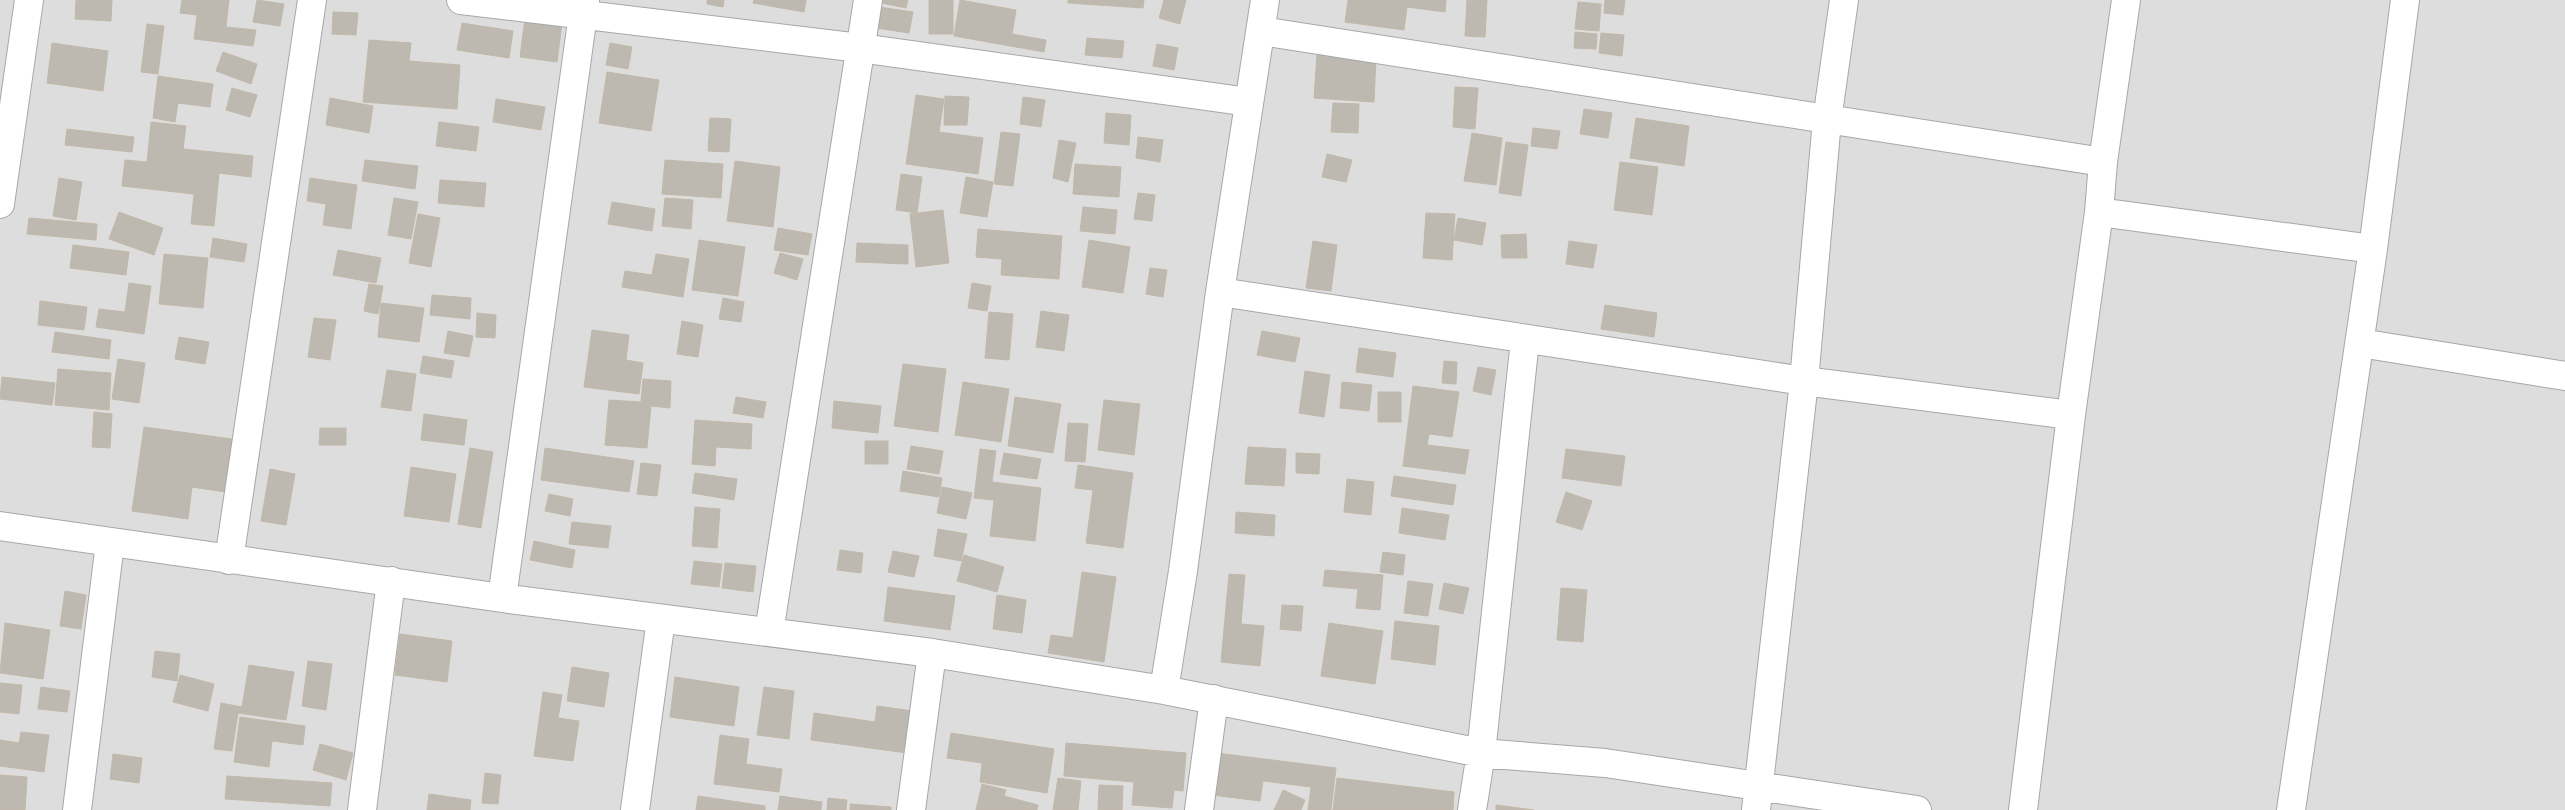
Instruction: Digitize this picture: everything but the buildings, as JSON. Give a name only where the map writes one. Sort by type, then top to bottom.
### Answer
[{"type":"street","points":[[0,204],[29,0]]},
{"type":"street","points":[[228,560],[312,0]]},
{"type":"street","points":[[461,0],[584,8],[1249,102]]},
{"type":"street","points":[[769,632],[868,0]]},
{"type":"street","points":[[1164,690],[1185,562],[1220,292],[1265,0]]},
{"type":"street","points":[[1758,799],[1804,381],[1827,120],[1844,0]]},
{"type":"street","points":[[2023,810],[2071,415],[2099,212],[2103,162],[2126,0]]},
{"type":"street","points":[[2291,810],[2360,343],[2405,0]]},
{"type":"street","points":[[502,598],[584,8]]},
{"type":"street","points":[[1261,31],[2103,162]]},
{"type":"street","points":[[2099,212],[2373,249]]},
{"type":"street","points":[[1220,292],[1524,340],[1804,381],[2071,415]]},
{"type":"street","points":[[1472,810],[1481,753],[1524,340]]},
{"type":"street","points":[[2360,343],[2565,376]]},
{"type":"street","points":[[0,526],[502,598],[932,653],[1214,699],[1481,753],[1605,763],[1758,799],[1917,810]]},
{"type":"street","points":[[78,810],[110,543]]},
{"type":"street","points":[[362,810],[391,581]]},
{"type":"street","points":[[635,810],[661,619]]},
{"type":"street","points":[[911,810],[932,653]]},
{"type":"street","points":[[1199,810],[1214,699]]},
{"type":"shaded area","points":[[0,0],[2565,0],[2565,810],[0,810]]}]
